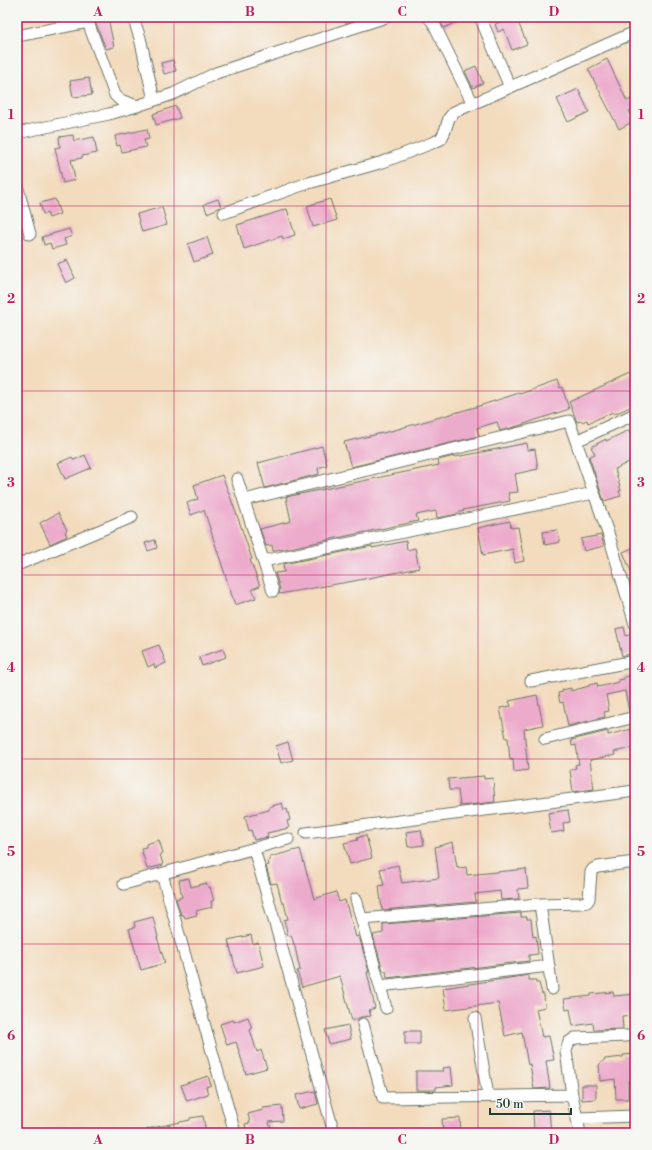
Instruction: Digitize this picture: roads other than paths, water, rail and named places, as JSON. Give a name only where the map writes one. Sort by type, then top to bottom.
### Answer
[{"type":"street","points":[[133,17],[140,38],[154,100]]},
{"type":"street","points":[[17,133],[109,114],[137,106],[173,94],[216,73],[386,17]]},
{"type":"street","points":[[428,17],[433,22],[473,104]]},
{"type":"street","points":[[480,17],[510,87]]},
{"type":"street","points":[[17,36],[87,20],[115,94],[120,100],[137,106]]},
{"type":"street","points":[[224,213],[305,184],[382,162],[432,143],[440,139],[445,131],[449,118],[454,112],[635,32]]},
{"type":"street","points":[[17,186],[30,234]]},
{"type":"street","points":[[576,441],[635,414]]},
{"type":"street","points":[[244,500],[569,421],[609,536],[635,624]]},
{"type":"street","points":[[237,480],[272,591]]},
{"type":"street","points":[[263,561],[594,493]]},
{"type":"street","points":[[17,565],[132,518]]},
{"type":"street","points":[[531,681],[635,661]]},
{"type":"street","points":[[545,739],[635,717]]},
{"type":"street","points":[[306,833],[635,791]]},
{"type":"street","points":[[124,884],[288,839]]},
{"type":"street","points":[[254,849],[334,1133]]},
{"type":"street","points":[[362,920],[540,904],[587,902],[589,899],[591,872],[593,869],[635,862]]},
{"type":"street","points":[[162,874],[235,1133]]},
{"type":"street","points":[[356,899],[386,1008]]},
{"type":"street","points":[[540,904],[552,989]]},
{"type":"street","points":[[380,986],[549,966]]},
{"type":"street","points":[[475,1018],[488,1096]]},
{"type":"street","points":[[363,1024],[383,1098],[572,1095]]},
{"type":"street","points":[[580,1133],[572,1095],[566,1051],[569,1042],[575,1038],[627,1036]]},
{"type":"street","points":[[578,1118],[635,1116]]}]
